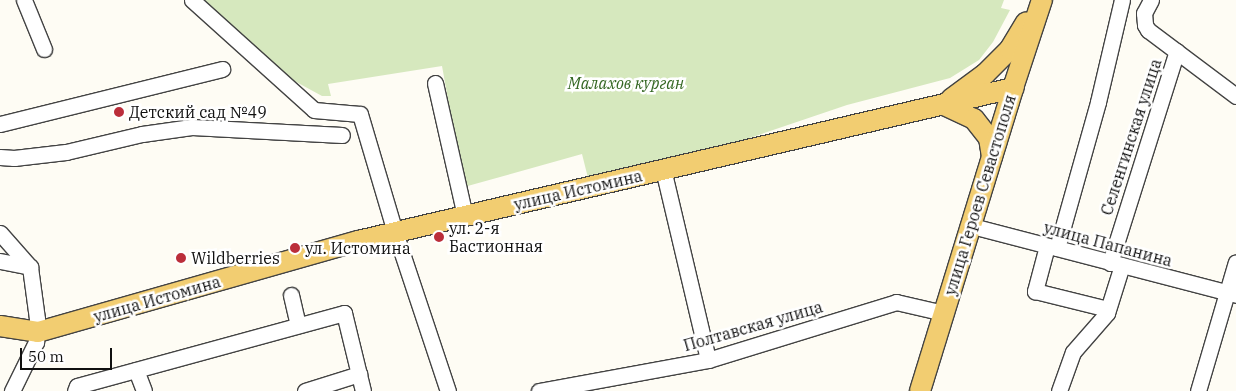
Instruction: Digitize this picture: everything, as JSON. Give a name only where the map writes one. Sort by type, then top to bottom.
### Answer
[{"type":"main road","name":"улица Героев Севастополя","points":[[920,391],[1041,0]]},
{"type":"main road","points":[[992,157],[989,138],[974,119],[944,105],[985,74],[1010,49],[1041,0]]},
{"type":"main road","name":"улица Истомина","points":[[0,326],[38,332],[358,241],[1013,88]]},
{"type":"street","points":[[24,0],[44,49]]},
{"type":"street","points":[[192,0],[314,110],[360,114],[395,232],[448,391]]},
{"type":"street","points":[[1108,309],[1035,291],[1052,247],[1098,102],[1122,0]]},
{"type":"street","points":[[1151,0],[1144,12],[1144,19],[1148,30],[1236,96]]},
{"type":"street","name":"Селенгинская улица","points":[[1059,391],[1073,352],[1107,313],[1116,264],[1177,51]]},
{"type":"street","points":[[0,124],[222,69]]},
{"type":"street","points":[[435,83],[465,216]]},
{"type":"street","points":[[0,157],[14,158],[66,152],[142,134],[192,127],[342,135]]},
{"type":"street","points":[[663,170],[708,360]]},
{"type":"street","name":"улица Папанина","points":[[972,226],[1231,294]]},
{"type":"street","points":[[0,233],[30,267],[38,332],[30,357],[12,391]]},
{"type":"street","points":[[0,261],[30,267]]},
{"type":"street","points":[[1198,391],[1231,294],[1236,262]]},
{"type":"street","points":[[290,296],[298,325]]},
{"type":"street","name":"Полтавская улица","points":[[539,391],[708,360],[896,302],[944,313]]},
{"type":"street","points":[[75,391],[77,386],[95,386],[136,370],[344,313],[363,391]]},
{"type":"street","points":[[136,370],[144,391]]},
{"type":"street","points":[[305,391],[359,374]]},
{"type":"green space","name":"Малахов курган","points":[[203,0],[1004,0],[1001,8],[1010,10],[993,42],[979,60],[950,78],[847,105],[735,143],[588,178],[582,154],[464,187],[442,66],[328,84],[331,96],[322,96],[278,72]]},
{"type":"place","name":"Детский сад №49","points":[[119,112]]},
{"type":"place","name":"ул. 2-я Бастионная","points":[[439,237]]},
{"type":"place","name":"ул. Истомина","points":[[295,248]]},
{"type":"place","name":"Wildberries","points":[[181,258]]}]
